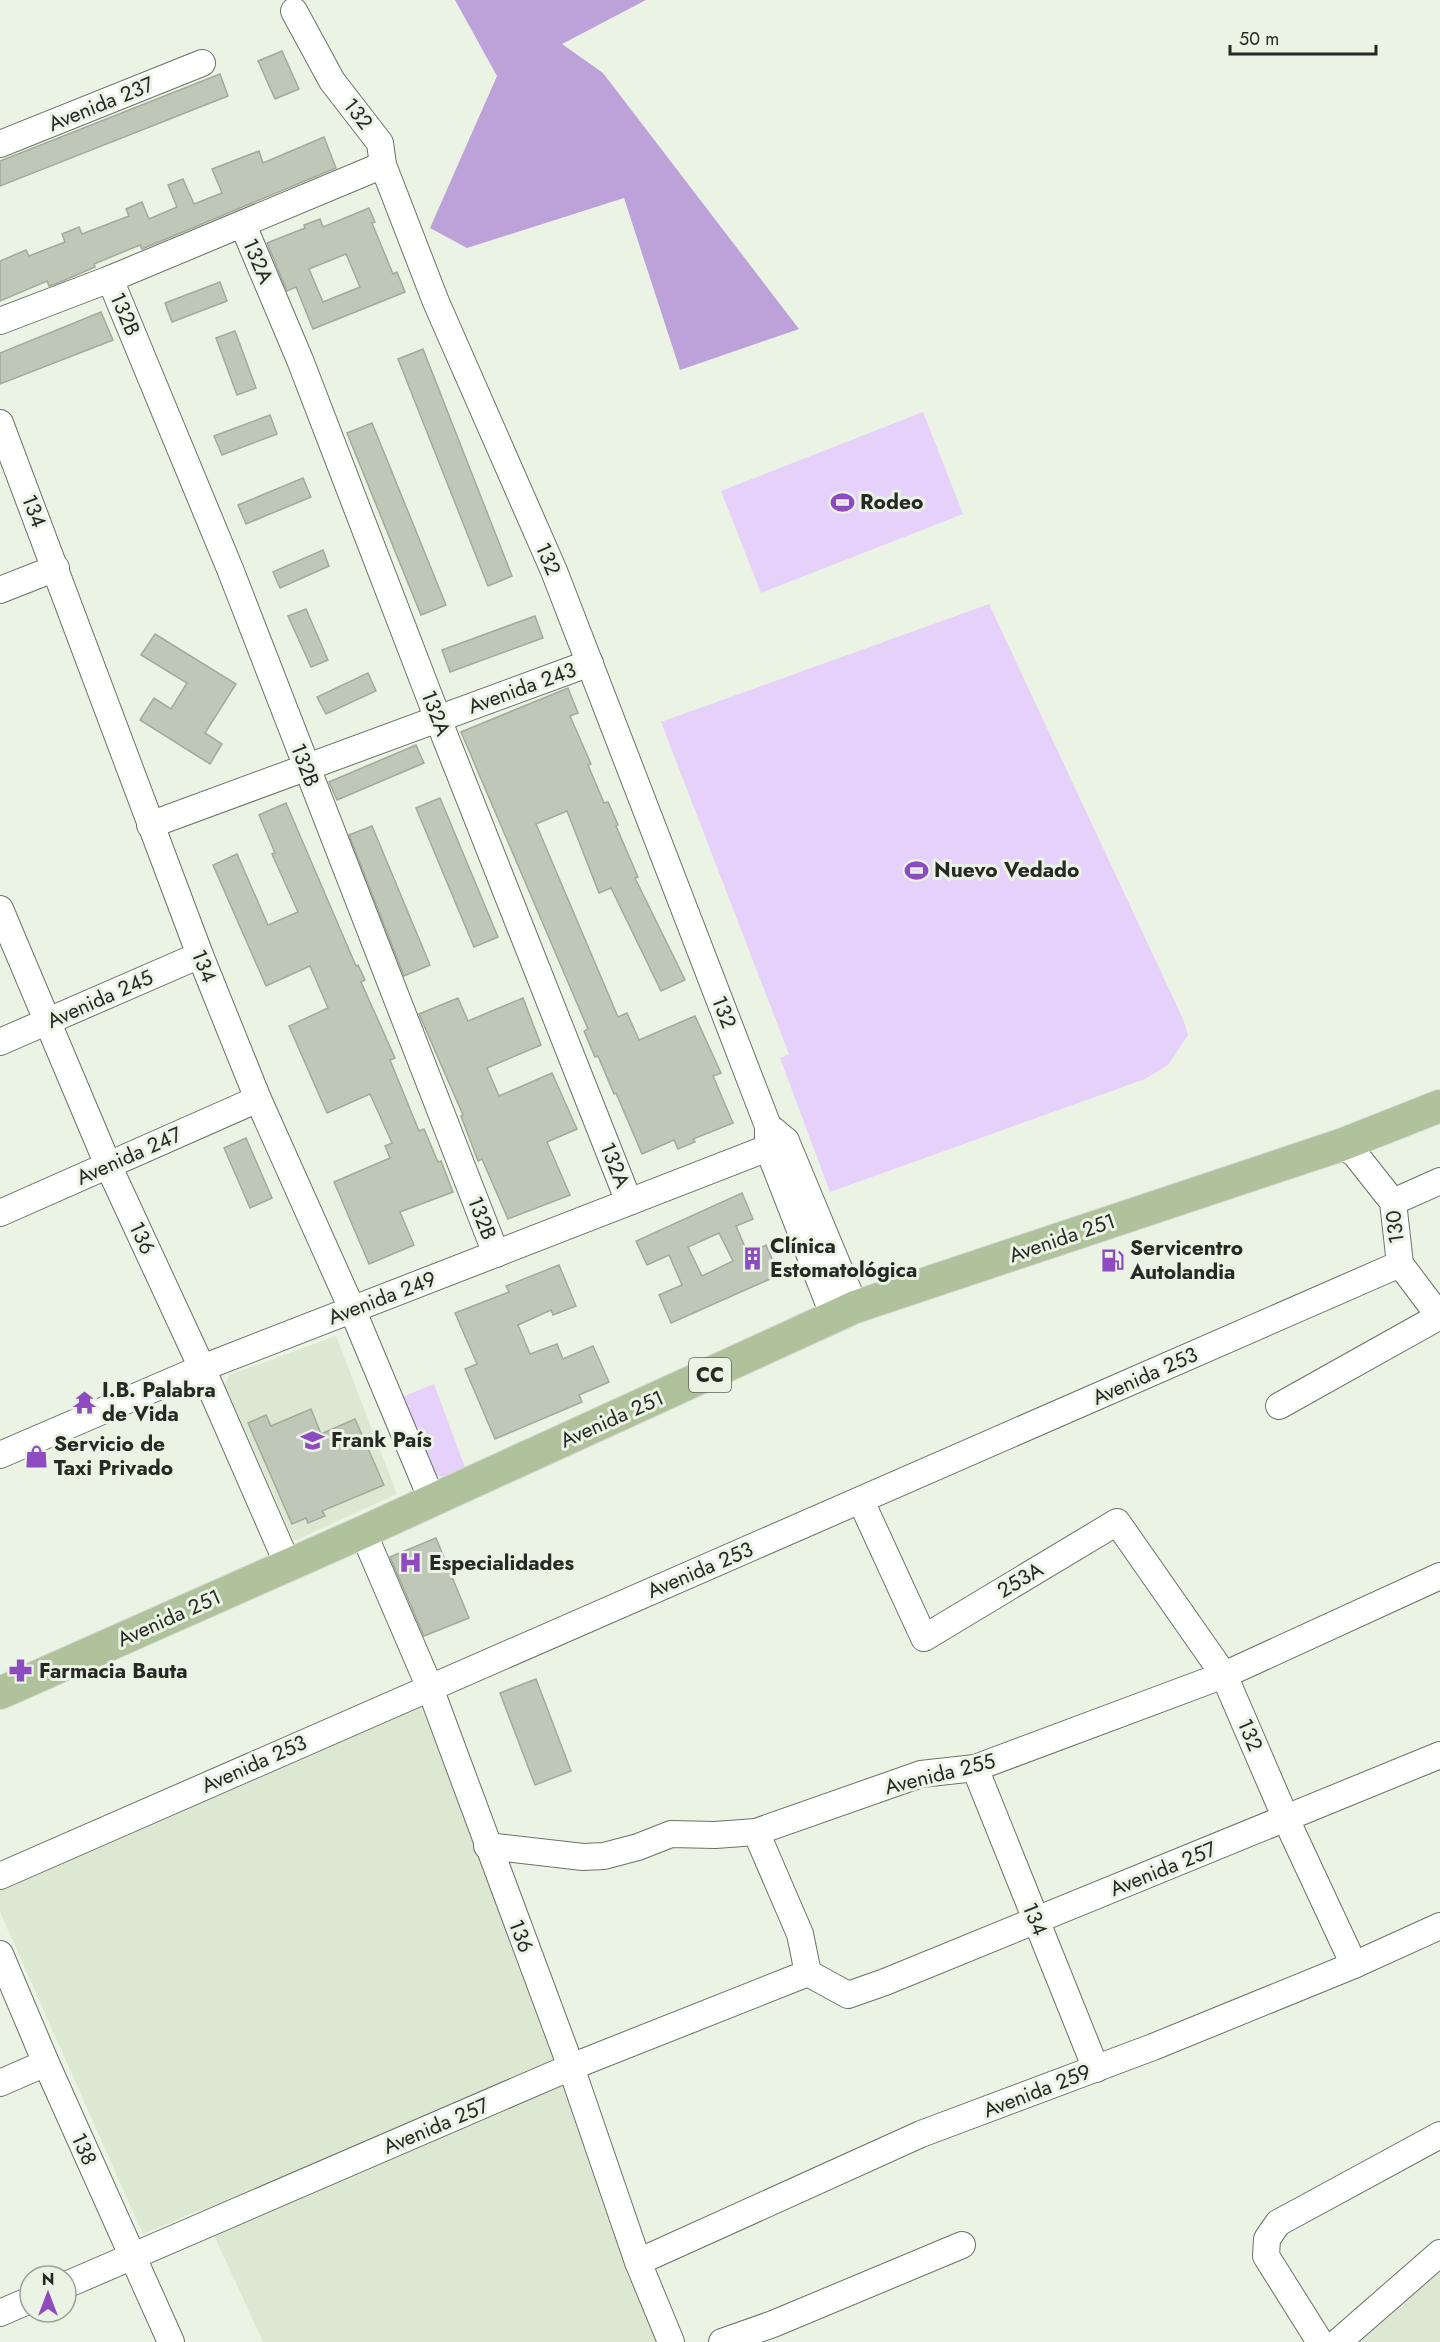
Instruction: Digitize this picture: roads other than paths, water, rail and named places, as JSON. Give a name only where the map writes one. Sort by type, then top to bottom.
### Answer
[{"type":"main road","name":"Avenida 251","points":[[3,1684],[363,1532],[844,1312],[1341,1145],[1440,1106]]},
{"type":"street","name":"132","points":[[294,11],[332,81],[380,143],[383,165],[436,302],[554,571],[844,1312]]},
{"type":"street","name":"Avenida 237","points":[[0,144],[202,63]]},
{"type":"street","points":[[0,321],[243,225],[383,165]]},
{"type":"street","name":"132A","points":[[243,225],[307,378],[438,719],[629,1202]]},
{"type":"street","name":"132B","points":[[110,279],[230,569],[496,1254]]},
{"type":"street","name":"134","points":[[0,423],[200,955],[258,1099],[352,1309],[432,1500]]},
{"type":"street","points":[[0,590],[56,568]]},
{"type":"street","name":"Avenida 243","points":[[150,825],[590,663]]},
{"type":"street","name":"136","points":[[0,909],[108,1165],[202,1368],[288,1565]]},
{"type":"street","name":"Avenida 245","points":[[0,1042],[200,955]]},
{"type":"street","name":"Avenida 247","points":[[0,1213],[258,1099]]},
{"type":"street","name":"Avenida 249","points":[[0,1455],[202,1368],[629,1202],[774,1138]]},
{"type":"street","name":"130","points":[[1341,1145],[1355,1154],[1393,1202],[1400,1264],[1440,1316]]},
{"type":"street","points":[[1393,1202],[1440,1181]]},
{"type":"street","name":"Avenida 253","points":[[0,1876],[1400,1264]]},
{"type":"street","points":[[1279,1406],[1440,1316]]},
{"type":"street","name":"253A","points":[[861,1501],[924,1638],[1117,1522]]},
{"type":"street","name":"132","points":[[1117,1522],[1224,1675],[1286,1819],[1354,1965]]},
{"type":"street","name":"136","points":[[363,1532],[430,1688],[487,1846],[572,2067],[638,2262],[671,2342]]},
{"type":"street","name":"Avenida 255","points":[[487,1846],[583,1857],[615,1853],[671,1834],[715,1835],[756,1832],[921,1774],[975,1768],[1224,1675],[1440,1576]]},
{"type":"street","name":"Avenida 257","points":[[78,2280],[572,2067],[808,1973],[848,1995],[1036,1921],[1440,1755]]},
{"type":"street","name":"134","points":[[975,1768],[1096,2069]]},
{"type":"street","points":[[756,1832],[800,1934],[808,1973]]},
{"type":"street","name":"Avenida 259","points":[[638,2262],[921,2134],[1096,2069],[1354,1965],[1440,1926]]},
{"type":"street","name":"138","points":[[0,1954],[46,2064],[171,2342]]},
{"type":"street","points":[[0,2083],[46,2064]]},
{"type":"street","points":[[1320,2342],[1266,2256],[1267,2239],[1278,2223],[1440,2135]]},
{"type":"street","points":[[722,2342],[773,2324],[962,2245]]},
{"type":"street","points":[[1338,2342],[1440,2253]]},
{"type":"street","points":[[0,2313],[18,2305]]},
{"type":"place","name":"Rodeo","points":[[842,502]]},
{"type":"place","name":"Nuevo Vedado","points":[[916,870]]},
{"type":"place","name":"Clínica Estomatológica","points":[[752,1258]]},
{"type":"place","name":"Servicentro Autolandia","points":[[1112,1260]]},
{"type":"place","name":"I.B. Palabra de Vida","points":[[84,1402]]},
{"type":"place","name":"Frank País","points":[[313,1440]]},
{"type":"place","name":"Servicio de Taxi Privado","points":[[36,1456]]},
{"type":"place","name":"Especialidades","points":[[411,1563]]},
{"type":"place","name":"Farmacia Bauta","points":[[21,1671]]}]
